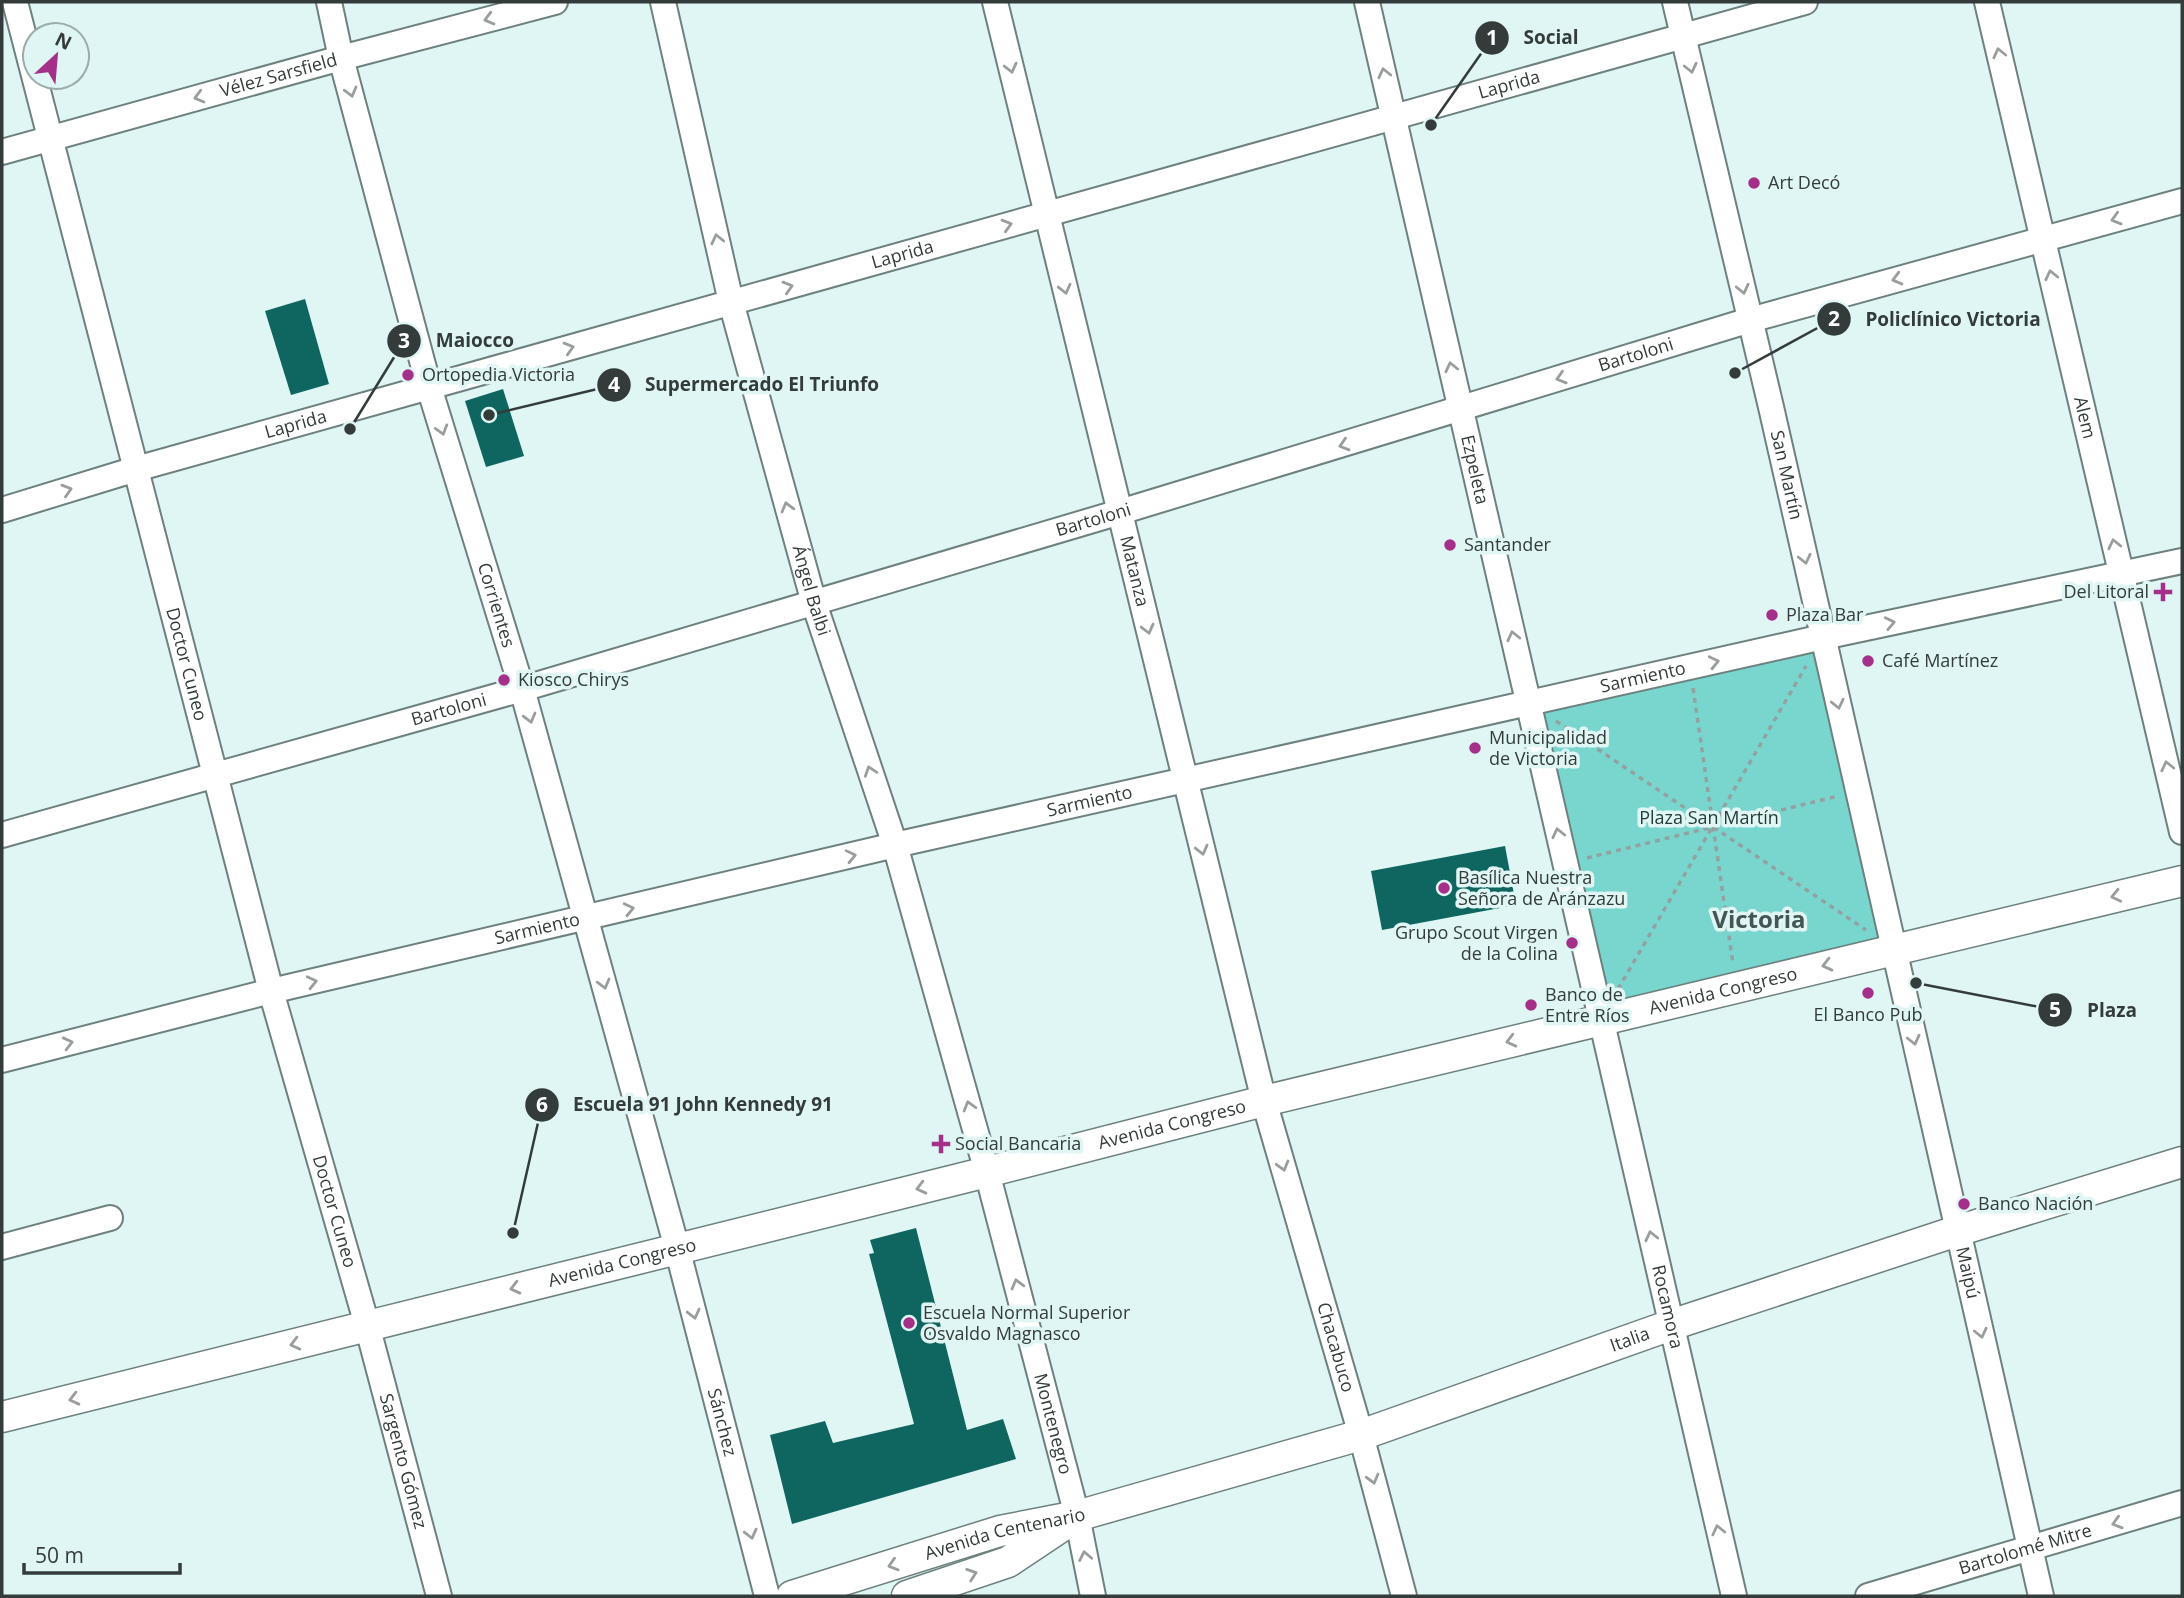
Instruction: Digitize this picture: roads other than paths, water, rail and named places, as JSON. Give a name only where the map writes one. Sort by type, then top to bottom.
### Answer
[{"type":"street","name":"Doctor Cuneo","points":[[15,2],[271,991],[367,1325]]},
{"type":"street","name":"Corrientes","points":[[329,2],[341,58],[429,387],[522,689],[677,1248]]},
{"type":"street","name":"Vélez Sarsfield","points":[[2,152],[555,2]]},
{"type":"street","name":"Ángel Balbi","points":[[663,2],[731,303],[814,603],[895,845],[987,1172]]},
{"type":"street","name":"Matanza","points":[[995,2],[1264,1101]]},
{"type":"street","name":"Ezpeleta","points":[[1367,2],[1601,1019]]},
{"type":"street","name":"San Martín","points":[[1675,2],[1751,320],[1894,949]]},
{"type":"street","name":"Laprida","points":[[2,510],[136,469],[1805,2]]},
{"type":"street","name":"Alem","points":[[1987,2],[2182,832]]},
{"type":"street","name":"Bartoloni","points":[[2,835],[522,689],[1461,410],[1751,320],[2182,201]]},
{"type":"street","name":"Sarmiento","points":[[2,1060],[271,991],[895,845],[1186,782],[1823,637],[2182,562]]},
{"type":"street","name":"Avenida Congreso","points":[[2,1416],[1264,1101],[2182,881]]},
{"type":"street","name":"Maipú","points":[[1894,949],[2041,1596]]},
{"type":"street","name":"Rocamora","points":[[1601,1019],[1734,1596]]},
{"type":"street","name":"Chacabuco","points":[[1264,1101],[1361,1434],[1404,1596]]},
{"type":"street","name":"Italia","points":[[1077,1516],[1361,1434],[1671,1325],[1957,1230],[2182,1162]]},
{"type":"street","name":"Montenegro","points":[[987,1172],[1077,1516],[1093,1596]]},
{"type":"street","points":[[2,1247],[110,1217]]},
{"type":"street","name":"Sánchez","points":[[677,1248],[766,1596]]},
{"type":"street","name":"Sargento Gómez","points":[[367,1325],[439,1596]]},
{"type":"street","name":"Bartolomé Mitre","points":[[1868,1596],[2182,1503]]},
{"type":"street","name":"Avenida Centenario","points":[[792,1596],[1000,1531],[1077,1516]]},
{"type":"street","name":"Avenida Centenario","points":[[907,1596],[1008,1562],[1077,1516]]},
{"type":"place","name":"Social","points":[[1431,125]]},
{"type":"place","name":"Art Decó","points":[[1754,183]]},
{"type":"place","name":"Policlínico Victoria","points":[[1735,373]]},
{"type":"place","name":"Ortopedia Victoria","points":[[408,375]]},
{"type":"place","name":"Supermercado El Triunfo","points":[[489,415]]},
{"type":"place","name":"Maiocco","points":[[350,429]]},
{"type":"place","name":"Santander","points":[[1450,545]]},
{"type":"place","name":"Del Litoral","points":[[2163,592]]},
{"type":"place","name":"Plaza Bar","points":[[1772,615]]},
{"type":"place","name":"Café Martínez","points":[[1868,661]]},
{"type":"place","name":"Kiosco Chirys","points":[[504,680]]},
{"type":"place","name":"Municipalidad de Victoria","points":[[1475,748]]},
{"type":"place","name":"Basílica Nuestra Señora de Aránzazu","points":[[1444,888]]},
{"type":"place","name":"Grupo Scout Virgen de la Colina","points":[[1572,943]]},
{"type":"place","name":"Plaza","points":[[1916,983]]},
{"type":"place","name":"El Banco Pub","points":[[1868,993]]},
{"type":"place","name":"Banco de Entre Ríos","points":[[1531,1005]]},
{"type":"place","name":"Social Bancaria","points":[[941,1144]]},
{"type":"place","name":"Banco Nación","points":[[1964,1204]]},
{"type":"place","name":"Escuela 91 John Kennedy 91","points":[[513,1233]]},
{"type":"place","name":"Escuela Normal Superior Osvaldo Magnasco","points":[[909,1323]]},
{"type":"district","name":"Victoria","points":[[1759,920]]},
{"type":"park label","name":"Plaza San Martín","points":[[1709,818]]}]
